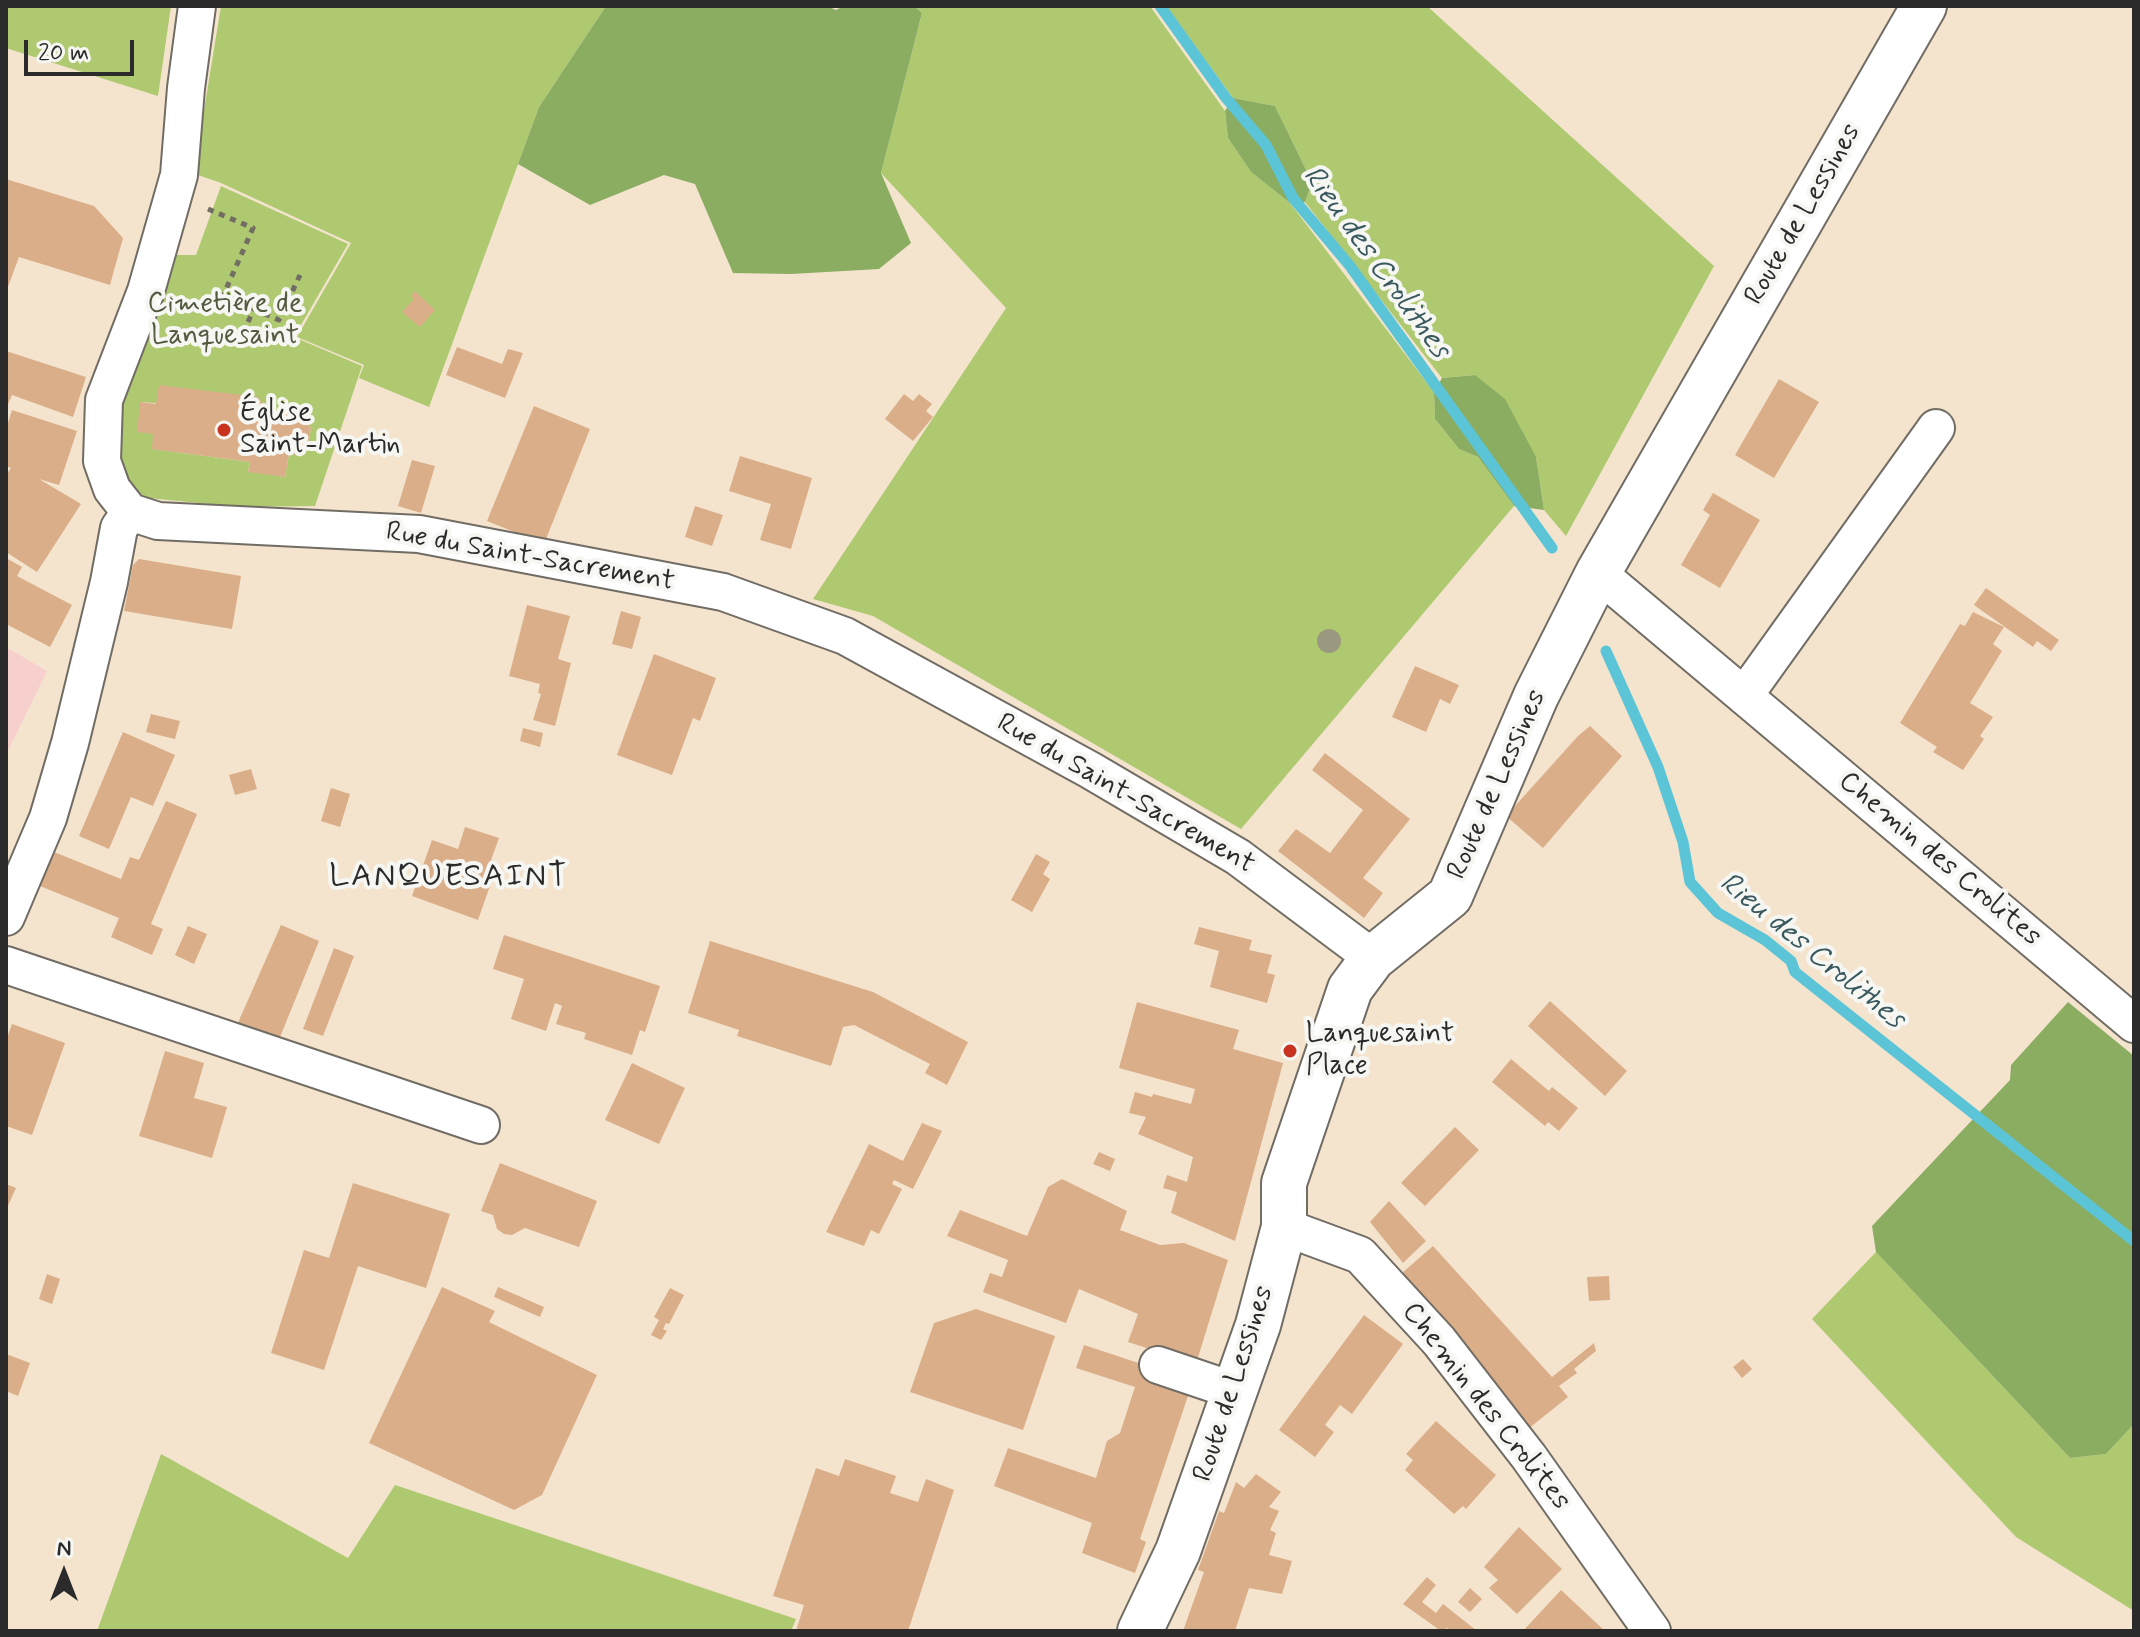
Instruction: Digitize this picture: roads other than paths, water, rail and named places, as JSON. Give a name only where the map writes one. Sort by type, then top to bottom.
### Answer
[{"type":"main road","name":"Route de Lessines","points":[[1140,1631],[1178,1551],[1258,1325],[1284,1227],[1284,1183],[1350,989],[1373,958],[1450,896],[1536,696],[1598,573],[1924,6]]},
{"type":"street","points":[[6,917],[48,818],[74,729],[119,528],[130,512],[112,489],[102,461],[104,400],[146,291],[179,175],[197,6]]},
{"type":"street","points":[[1744,696],[1936,428]]},
{"type":"street","name":"Rue du Saint-Sacrement","points":[[130,512],[158,521],[419,534],[723,592],[845,636],[1090,770],[1238,857],[1373,958]]},
{"type":"street","name":"Chemin des Crolites","points":[[1598,573],[2134,1024]]},
{"type":"street","points":[[6,965],[481,1125]]},
{"type":"street","name":"Chemin des Crolites","points":[[1284,1227],[1360,1255],[1439,1341],[1529,1457],[1652,1631]]},
{"type":"street","points":[[1158,1365],[1235,1391]]},
{"type":"waterway","name":"Rieu des Crolithes","points":[[1160,6],[1226,98],[1266,145],[1293,198],[1350,266],[1552,548]]},
{"type":"waterway","name":"Rieu des Crolithes","points":[[1606,651],[1658,767],[1683,842],[1690,882],[1718,913],[1765,940],[1791,961],[1795,972],[2134,1241]]},
{"type":"place","name":"Église Saint-Martin","points":[[224,430]]},
{"type":"place","name":"Lanquesaint Place","points":[[1290,1051]]},
{"type":"district","name":"LANQUESAINT","points":[[449,878]]},
{"type":"park label","name":"Cimetière de Lanquesaint","points":[[225,321]]}]
